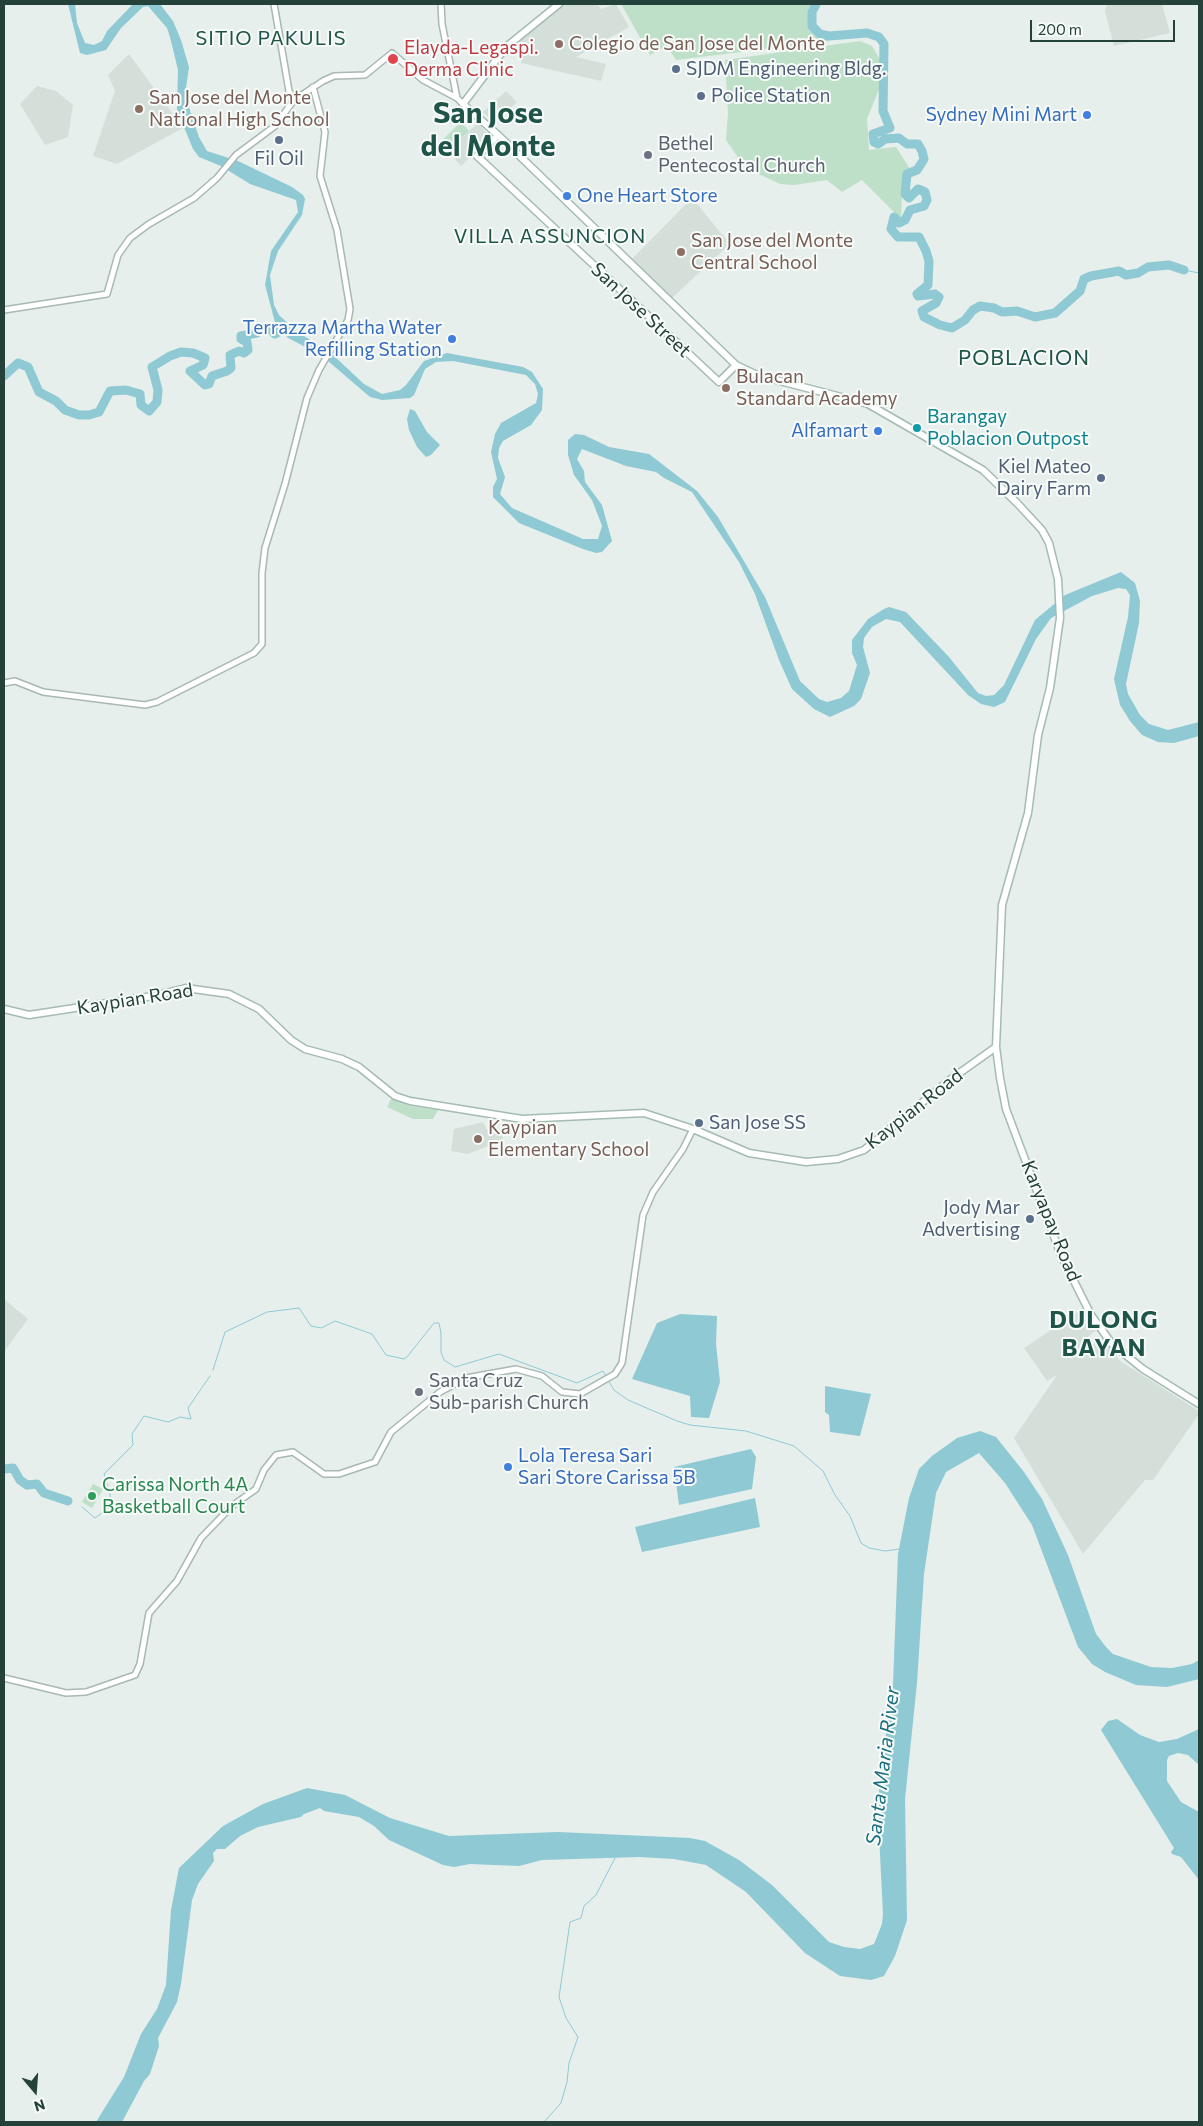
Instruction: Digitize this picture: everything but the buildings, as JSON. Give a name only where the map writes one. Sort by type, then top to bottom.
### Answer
[{"type":"main road","points":[[463,104],[506,47],[559,4]]},
{"type":"main road","name":"Karyapay Road","points":[[463,104],[498,135],[736,365],[757,375],[868,404],[983,470],[1013,498],[1042,530],[1053,554],[1059,591],[1060,618],[1050,688],[1038,735],[1028,813],[1002,905],[996,1047],[1006,1109],[1061,1255],[1091,1315],[1112,1344],[1143,1369],[1199,1404]]},
{"type":"main road","name":"San Jose Street","points":[[498,135],[477,156],[719,382],[736,365]]},
{"type":"main road","name":"Kaypian Road","points":[[4,1009],[29,1015],[153,996],[186,988],[229,994],[259,1009],[291,1040],[305,1049],[342,1059],[359,1067],[395,1096],[410,1101],[522,1120],[644,1113],[693,1129],[749,1153],[806,1162],[850,1156],[864,1150],[951,1079],[996,1047]]},
{"type":"street","points":[[274,4],[290,91],[294,100]]},
{"type":"street","points":[[441,4],[444,33],[456,98]]},
{"type":"street","points":[[4,310],[107,294],[118,255],[130,238],[149,224],[194,198],[225,169],[236,155],[275,126],[294,100],[334,76],[364,75],[392,54],[423,80],[456,98],[463,104]]},
{"type":"street","points":[[4,683],[15,681],[43,692],[145,705],[157,702],[259,648],[263,637],[262,573],[265,548],[285,484],[307,398],[319,370],[348,320],[350,309],[337,230],[320,176],[325,140],[321,111],[313,87]]},
{"type":"street","points":[[4,1678],[66,1693],[86,1692],[135,1675],[140,1664],[149,1613],[177,1581],[201,1538],[220,1516],[256,1489],[264,1470],[276,1456],[292,1452],[324,1474],[331,1475],[375,1462],[391,1432],[440,1392],[466,1378],[516,1369],[542,1376],[562,1392],[580,1394],[615,1374],[622,1363],[643,1215],[653,1192],[683,1149],[693,1129]]},
{"type":"shaded area","name":"Colegio de San Jose del Monte","points":[[564,4],[597,4],[601,9],[616,4],[629,27],[576,57],[606,64],[601,81],[521,63],[525,49],[517,41]]},
{"type":"shaded area","points":[[1107,4],[1162,4],[1170,33],[1114,46],[1105,11]]},
{"type":"shaded area","name":"San Jose del Monte National High School","points":[[129,54],[183,128],[117,164],[93,156],[115,91],[108,75]]},
{"type":"shaded area","points":[[37,86],[56,91],[73,105],[68,137],[45,145],[20,104]]},
{"type":"shaded area","points":[[506,91],[517,102],[494,123],[483,112]]},
{"type":"shaded area","points":[[478,123],[491,138],[461,166],[448,151]]},
{"type":"shaded area","name":"San Jose del Monte Central School","points":[[692,198],[730,244],[672,298],[632,259]]},
{"type":"shaded area","name":"Kaypian Elementary School","points":[[483,1122],[487,1130],[503,1132],[502,1147],[488,1146],[468,1154],[451,1151],[454,1129]]},
{"type":"shaded area","points":[[4,1299],[28,1319],[4,1352]]},
{"type":"shaded area","points":[[1084,1308],[1098,1329],[1085,1339],[1090,1347],[1103,1337],[1120,1361],[1199,1411],[1199,1414],[1153,1480],[1145,1480],[1083,1554],[1014,1438],[1057,1375],[1047,1381],[1024,1348]]},
{"type":"green space","points":[[621,4],[812,4],[808,9],[809,28],[830,41],[676,60],[667,46],[650,55]]},
{"type":"green space","points":[[860,41],[872,46],[880,60],[880,87],[867,119],[869,150],[896,147],[910,169],[903,175],[901,219],[862,180],[842,192],[827,180],[794,185],[780,184],[750,170],[739,159],[726,140],[728,113],[725,60]]},
{"type":"green space","points":[[461,122],[469,131],[451,148],[442,140]]},
{"type":"green space","points":[[392,1097],[410,1106],[438,1110],[433,1119],[413,1119],[387,1107]]},
{"type":"green space","name":"Carissa North 4A Basketball Court","points":[[93,1484],[103,1489],[92,1508],[82,1502]]},
{"type":"water","points":[[68,4],[75,4],[77,23],[85,43],[94,45],[102,41],[107,31],[133,4],[160,4],[173,21],[181,40],[189,67],[186,88],[190,111],[199,137],[207,151],[238,161],[292,187],[303,195],[305,199],[302,215],[278,251],[270,275],[274,305],[279,315],[295,330],[333,355],[364,384],[382,394],[400,390],[424,361],[447,353],[523,367],[532,372],[543,389],[542,410],[531,425],[503,441],[499,448],[498,458],[505,477],[500,494],[512,508],[583,539],[598,539],[602,526],[592,500],[574,475],[568,455],[568,440],[575,434],[584,435],[609,447],[649,454],[697,491],[718,517],[765,597],[800,681],[819,699],[827,702],[841,698],[849,691],[857,665],[852,653],[852,640],[868,619],[884,609],[889,607],[906,612],[949,657],[978,693],[986,696],[994,695],[1004,685],[1035,620],[1065,595],[1121,572],[1135,583],[1140,601],[1139,623],[1126,684],[1128,694],[1140,715],[1149,724],[1168,730],[1199,722],[1199,736],[1174,743],[1158,742],[1142,735],[1120,705],[1114,679],[1128,617],[1130,595],[1126,589],[1118,588],[1092,596],[1051,618],[1036,639],[1005,702],[994,707],[981,704],[968,695],[900,622],[886,619],[872,627],[864,638],[863,647],[870,673],[861,699],[854,706],[830,717],[814,709],[792,689],[779,660],[755,594],[739,562],[692,492],[656,472],[626,466],[582,449],[577,459],[584,471],[585,482],[602,505],[612,541],[602,552],[596,553],[519,523],[493,497],[493,487],[497,479],[491,452],[495,434],[501,423],[536,403],[538,394],[535,384],[526,375],[453,361],[436,362],[425,369],[414,395],[410,398],[382,400],[370,397],[321,355],[288,338],[275,322],[265,285],[271,251],[298,212],[296,200],[250,184],[221,166],[199,157],[193,149],[177,110],[178,70],[167,28],[148,6],[143,7],[121,28],[106,50],[87,55],[80,53]]},
{"type":"water","points":[[410,409],[415,411],[427,432],[440,445],[431,455],[426,457],[417,447],[409,430],[407,419]]},
{"type":"water","points":[[680,1314],[717,1316],[716,1344],[720,1382],[709,1418],[691,1417],[690,1396],[632,1379],[657,1323]]},
{"type":"water","points":[[825,1386],[871,1394],[860,1436],[830,1432],[829,1415],[825,1412]]},
{"type":"water","name":"Santa Maria River","points":[[980,1431],[996,1437],[1024,1472],[1042,1499],[1068,1555],[1096,1634],[1106,1647],[1113,1654],[1151,1667],[1172,1668],[1192,1664],[1199,1660],[1199,1679],[1167,1687],[1136,1685],[1105,1672],[1092,1664],[1078,1647],[1032,1525],[1005,1483],[979,1453],[946,1472],[936,1493],[924,1574],[917,1683],[905,1799],[907,1920],[895,1956],[884,1976],[871,1980],[840,1976],[805,1953],[746,1892],[706,1865],[674,1859],[639,1857],[542,1860],[519,1866],[470,1864],[454,1867],[443,1865],[389,1840],[374,1826],[359,1817],[324,1811],[320,1808],[301,1817],[258,1827],[240,1836],[225,1849],[217,1849],[213,1853],[214,1861],[198,1884],[192,1900],[177,2002],[158,2038],[159,2046],[150,2074],[144,2081],[122,2122],[96,2122],[124,2077],[141,2034],[157,2009],[166,1985],[171,1910],[179,1868],[223,1826],[263,1804],[307,1788],[345,1795],[390,1818],[449,1836],[558,1832],[690,1838],[705,1841],[739,1860],[772,1885],[829,1942],[844,1947],[860,1949],[874,1944],[882,1924],[883,1914],[879,1834],[879,1783],[893,1684],[898,1554],[909,1498],[919,1469],[932,1456],[957,1438]]},
{"type":"water","points":[[751,1449],[756,1457],[752,1489],[679,1505],[674,1467]]},
{"type":"water","points":[[755,1498],[760,1527],[642,1552],[635,1527]]},
{"type":"water","points":[[1117,1719],[1140,1735],[1159,1742],[1177,1739],[1199,1729],[1199,1765],[1188,1755],[1178,1753],[1169,1756],[1167,1760],[1167,1781],[1181,1802],[1199,1812],[1199,1880],[1181,1857],[1172,1854],[1171,1852],[1174,1848],[1101,1730],[1108,1721]]},
{"type":"waterway","points":[[816,4],[812,12],[812,26],[820,34],[829,36],[867,33],[879,37],[884,44],[883,111],[890,128],[873,134],[874,142],[878,144],[885,139],[899,138],[907,144],[918,144],[922,151],[924,159],[921,164],[917,170],[907,174],[905,194],[909,198],[918,189],[925,192],[927,200],[924,206],[910,210],[905,220],[899,223],[894,217],[891,229],[898,237],[919,237],[926,251],[929,261],[928,285],[917,294],[918,296],[935,294],[939,297],[936,303],[922,311],[924,317],[940,325],[952,328],[965,320],[973,310],[980,306],[994,308],[1002,312],[1017,311],[1035,317],[1055,313],[1080,291],[1084,279],[1091,276],[1119,271],[1126,275],[1138,273],[1148,267],[1169,265],[1184,270]]},
{"type":"waterway","points":[[1184,270],[1199,273]]},
{"type":"waterway","points":[[4,376],[18,363],[28,367],[39,392],[56,401],[65,410],[79,415],[99,412],[110,391],[126,390],[140,394],[141,405],[149,411],[157,402],[158,390],[152,367],[170,356],[181,352],[193,353],[205,358],[203,365],[190,371],[205,385],[209,384],[212,376],[231,368],[230,355],[239,351],[244,353],[248,350],[247,342],[241,339],[241,336],[257,333],[263,328],[269,328],[275,334],[286,328]]},
{"type":"waterway","points":[[213,1370],[225,1332],[267,1312],[299,1308],[311,1326],[321,1328],[335,1321],[372,1334],[386,1355],[404,1359],[434,1323],[439,1323],[441,1352],[444,1360],[455,1367],[499,1354],[577,1383],[603,1371],[606,1376]]},
{"type":"waterway","points":[[82,1507],[95,1518],[110,1507],[110,1494],[104,1474],[133,1445],[132,1434],[144,1416],[168,1422],[180,1417],[191,1419],[188,1408],[210,1376]]},
{"type":"waterway","points":[[608,1380],[614,1390],[628,1400],[677,1421],[690,1425],[746,1431],[794,1446],[823,1471],[835,1495],[850,1516],[861,1543],[869,1548],[885,1551],[900,1549]]},
{"type":"waterway","points":[[4,1469],[13,1468],[20,1480],[27,1485],[37,1484],[44,1493],[68,1501]]},
{"type":"waterway","points":[[544,2122],[561,2103],[567,2082],[569,2063],[578,2037],[566,2018],[559,1997],[570,1922],[581,1918],[584,1906],[596,1895],[615,1858]]},
{"type":"place","name":"Colegio de San Jose del Monte","points":[[559,44]]},
{"type":"place","name":"Elayda-Legaspi. Derma Clinic","points":[[393,59]]},
{"type":"place","name":"SJDM Engineering Bldg.","points":[[676,69]]},
{"type":"place","name":"Police Station","points":[[701,96]]},
{"type":"place","name":"San Jose del Monte National High School","points":[[139,109]]},
{"type":"place","name":"Sydney Mini Mart","points":[[1087,115]]},
{"type":"place","name":"Fil Oil","points":[[279,140]]},
{"type":"place","name":"Bethel Pentecostal Church","points":[[648,155]]},
{"type":"place","name":"One Heart Store","points":[[567,196]]},
{"type":"place","name":"San Jose del Monte Central School","points":[[681,252]]},
{"type":"place","name":"Terrazza Martha Water Refilling Station","points":[[452,339]]},
{"type":"place","name":"Bulacan Standard Academy","points":[[726,388]]},
{"type":"place","name":"Barangay Poblacion Outpost","points":[[917,428]]},
{"type":"place","name":"Alfamart","points":[[878,431]]},
{"type":"place","name":"Kiel Mateo Dairy Farm","points":[[1101,478]]},
{"type":"place","name":"San Jose SS","points":[[699,1123]]},
{"type":"place","name":"Kaypian Elementary School","points":[[478,1139]]},
{"type":"place","name":"Jody Mar Advertising","points":[[1030,1219]]},
{"type":"place","name":"Santa Cruz Sub-parish Church","points":[[419,1392]]},
{"type":"place","name":"Lola Teresa Sari Sari Store Carissa 5B","points":[[508,1467]]},
{"type":"place","name":"Carissa North 4A Basketball Court","points":[[92,1496]]},
{"type":"district","name":"SITIO PAKULIS","points":[[271,38]]},
{"type":"district","name":"San Jose del Monte","points":[[488,130]]},
{"type":"district","name":"VILLA ASSUNCION","points":[[550,236]]},
{"type":"district","name":"POBLACION","points":[[1024,358]]},
{"type":"district","name":"DULONG BAYAN","points":[[1104,1334]]}]
